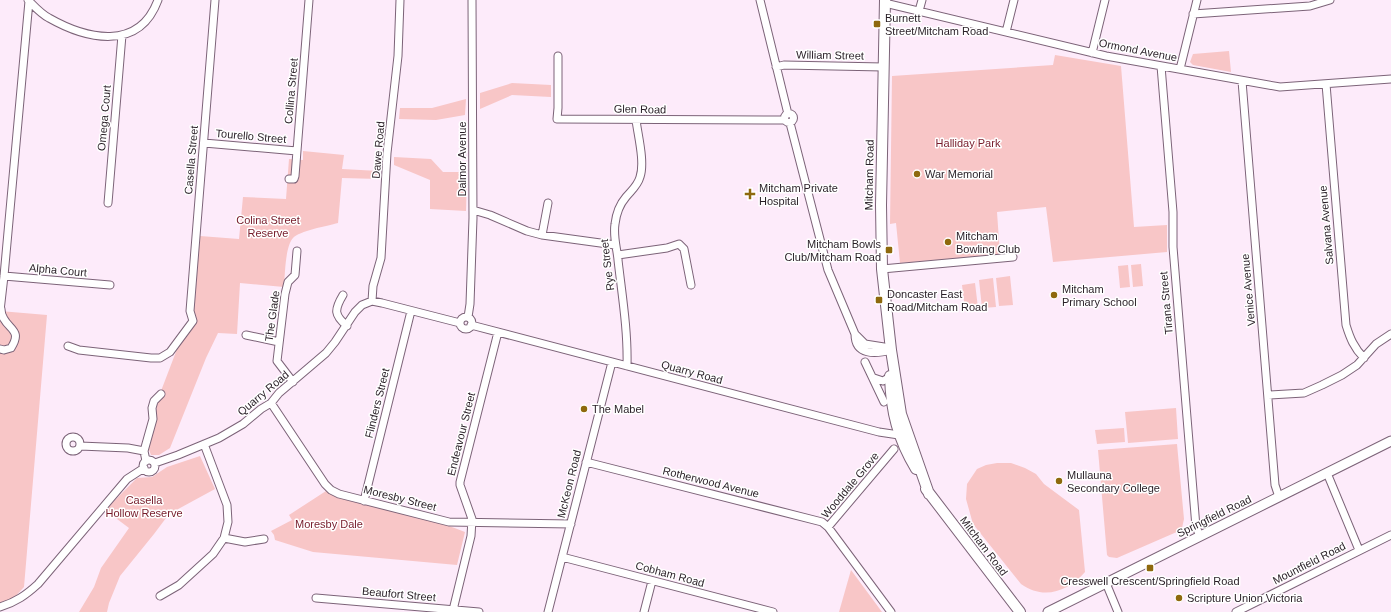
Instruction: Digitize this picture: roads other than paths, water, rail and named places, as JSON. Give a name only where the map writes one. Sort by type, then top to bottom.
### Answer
[{"type":"main road","name":"Mitcham Road","points":[[885,2],[881,205],[882,269],[903,434]]},
{"type":"main road","name":"Mitcham Road","points":[[892,350],[890,377],[892,407],[929,494],[1020,612]]},
{"type":"main road","name":"Springfield Road","points":[[1048,612],[1391,441]]},
{"type":"street","points":[[28,0],[48,18],[82,32],[99,37],[114,37],[137,28],[146,20],[154,9],[158,0]]},
{"type":"street","points":[[0,349],[4,350],[11,348],[15,335],[13,329],[4,320],[0,310],[28,0]]},
{"type":"street","name":"Casella Street","points":[[68,346],[79,350],[160,358],[170,352],[193,321],[190,311],[215,0]]},
{"type":"street","name":"Collina Street","points":[[289,179],[295,178],[309,0]]},
{"type":"street","name":"Dawe Road","points":[[372,301],[373,286],[381,258],[387,153],[398,56],[400,0]]},
{"type":"street","name":"Dalmor Avenue","points":[[468,317],[470,304],[473,210],[472,0]]},
{"type":"street","points":[[760,0],[787,119],[828,270],[855,334],[855,339],[859,348],[877,354],[892,350]]},
{"type":"street","points":[[919,11],[922,0]]},
{"type":"street","points":[[1006,32],[1014,0]]},
{"type":"street","points":[[1092,53],[1105,0]]},
{"type":"street","points":[[1180,69],[1197,0]]},
{"type":"street","points":[[1193,14],[1310,6],[1330,0]]},
{"type":"street","name":"Ormond Avenue","points":[[885,2],[1092,53],[1280,88],[1391,79]]},
{"type":"street","name":"Omega Court","points":[[108,204],[122,35]]},
{"type":"street","name":"Glen Road","points":[[558,56],[557,118],[636,120],[787,119]]},
{"type":"street","name":"William Street","points":[[776,67],[784,65],[883,67]]},
{"type":"street","name":"Tirana Street","points":[[1161,66],[1173,212],[1173,248],[1196,527],[1200,536]]},
{"type":"street","name":"Venice Avenue","points":[[1242,81],[1275,484],[1279,497]]},
{"type":"street","name":"Salvana Avenue","points":[[1326,84],[1346,325],[1350,340],[1356,350],[1364,358]]},
{"type":"street","name":"Rye Street","points":[[627,366],[628,348],[615,224],[618,210],[626,197],[635,187],[642,171],[636,120]]},
{"type":"street","name":"Tourello Street","points":[[204,143],[297,151]]},
{"type":"street","points":[[542,235],[548,203]]},
{"type":"street","points":[[473,210],[490,215],[527,231],[542,235],[616,245]]},
{"type":"street","points":[[618,255],[667,248],[679,244],[684,249],[691,285]]},
{"type":"street","name":"The Glade","points":[[293,382],[277,361],[285,294],[288,282],[295,275],[297,250]]},
{"type":"street","points":[[882,269],[1013,257]]},
{"type":"street","name":"Alpha Court","points":[[4,276],[110,285]]},
{"type":"street","points":[[343,295],[340,300],[337,314],[338,318],[347,326]]},
{"type":"street","name":"Quarry Road","points":[[145,464],[146,471],[152,472],[155,469],[155,463],[204,444],[244,424],[261,408],[271,403],[279,393],[326,353],[347,326],[355,312],[362,305],[372,301],[460,323],[464,328],[468,328],[471,325],[879,432],[903,434]]},
{"type":"street","name":"Flinders Street","points":[[364,500],[411,310]]},
{"type":"street","points":[[460,323],[463,318],[468,317],[472,322],[471,325]]},
{"type":"street","name":"Endeavour Street","points":[[453,610],[471,536],[472,523],[471,513],[460,482],[498,332]]},
{"type":"street","points":[[1268,395],[1304,393],[1342,375],[1364,358],[1376,344],[1391,334]]},
{"type":"street","points":[[246,335],[279,342]]},
{"type":"street","name":"McKeon Road","points":[[548,612],[612,362]]},
{"type":"street","points":[[865,362],[874,378],[884,402]]},
{"type":"street","points":[[874,378],[883,381],[890,377]]},
{"type":"street","points":[[145,464],[144,451],[153,419],[152,408],[154,401],[161,394]]},
{"type":"street","name":"Moresby Street","points":[[271,403],[328,487],[339,494],[449,522],[570,524]]},
{"type":"street","points":[[160,596],[179,585],[213,554],[224,538],[228,522],[227,505],[204,444]]},
{"type":"street","points":[[80,446],[128,448],[144,451]]},
{"type":"street","name":"Wooddale Grove","points":[[891,612],[828,527],[894,449]]},
{"type":"street","points":[[145,464],[150,460],[155,463]]},
{"type":"street","name":"Rotherwood Avenue","points":[[586,462],[822,522],[828,527]]},
{"type":"street","name":"Quarry Road","points":[[0,607],[9,608],[38,584],[127,479],[145,464]]},
{"type":"street","points":[[1327,473],[1359,550]]},
{"type":"street","name":"Mountfield Road","points":[[1236,612],[1391,535]]},
{"type":"street","points":[[224,538],[245,542],[264,539]]},
{"type":"street","name":"Cobham Road","points":[[562,557],[773,612]]},
{"type":"street","points":[[644,612],[652,581]]},
{"type":"street","points":[[1106,583],[1118,612]]},
{"type":"street","name":"Beaufort Street","points":[[316,598],[479,612]]},
{"type":"place","name":"Burnett Street/Mitcham Road","points":[[877,24]]},
{"type":"place","name":"War Memorial","points":[[917,174]]},
{"type":"place","name":"Mitcham Private Hospital","points":[[750,194]]},
{"type":"place","name":"Mitcham Bowling Club","points":[[948,242]]},
{"type":"place","name":"Mitcham Bowls Club/Mitcham Road","points":[[889,250]]},
{"type":"place","name":"Mitcham Primary School","points":[[1054,295]]},
{"type":"place","name":"Doncaster East Road/Mitcham Road","points":[[879,300]]},
{"type":"place","name":"The Mabel","points":[[584,409]]},
{"type":"place","name":"Mullauna Secondary College","points":[[1059,481]]},
{"type":"place","name":"Cresswell Crescent/Springfield Road","points":[[1150,568]]},
{"type":"place","name":"Scripture Union Victoria","points":[[1179,598]]},
{"type":"park label","name":"Halliday Park","points":[[968,143]]},
{"type":"park label","name":"Colina Street Reserve","points":[[268,226]]},
{"type":"park label","name":"Casella Hollow Reserve","points":[[144,506]]},
{"type":"park label","name":"Moresby Dale","points":[[329,524]]}]
